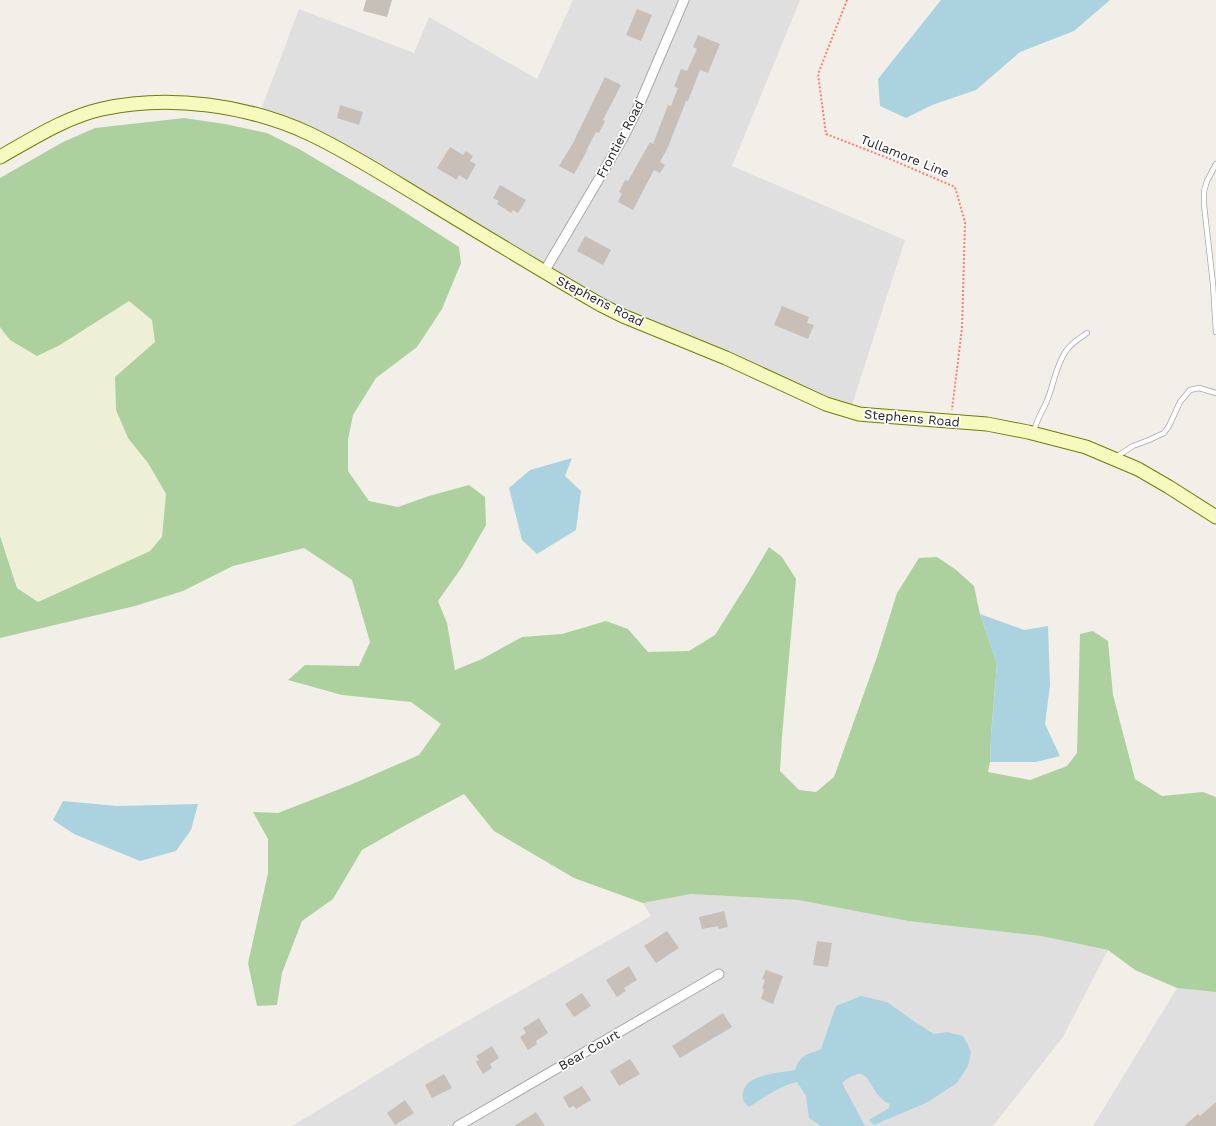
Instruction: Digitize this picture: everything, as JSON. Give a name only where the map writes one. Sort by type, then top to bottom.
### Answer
[{"type":"main road","name":"Stephens Road","points":[[0,157],[53,128],[86,113],[128,104],[164,101],[214,106],[259,115],[290,126],[340,149],[601,305],[623,316],[726,358],[826,404],[870,416],[987,424],[1034,433],[1086,447],[1138,470],[1169,487],[1216,517]]},
{"type":"street","name":"Frontier Road","points":[[544,272],[623,138],[637,110],[684,0]]},
{"type":"street","name":"Bear Court","points":[[458,1126],[720,974]]},
{"type":"lane","points":[[1216,164],[1207,181],[1204,191],[1204,205],[1213,284],[1216,332]]},
{"type":"lane","points":[[1034,433],[1036,423],[1048,399],[1065,351],[1087,333]]},
{"type":"lane","points":[[1113,458],[1133,446],[1164,433],[1169,426],[1180,402],[1190,390],[1199,388],[1216,393]]},
{"type":"path","name":"Tullamore Line","points":[[847,0],[818,74],[826,134],[955,187],[964,222],[962,328],[951,421]]},
{"type":"shaded area","points":[[573,0],[800,0],[732,166],[905,240],[850,411],[623,316],[340,149],[259,115],[299,9],[414,53],[429,17],[537,79]]},
{"type":"shaded area","points":[[691,894],[798,900],[908,921],[1041,936],[1108,950],[1063,1037],[993,1126],[292,1126],[427,1044],[651,916],[643,903]]},
{"type":"shaded area","points":[[1177,988],[1216,992],[1216,1126],[1093,1126]]},
{"type":"green space","points":[[184,118],[225,124],[267,133],[299,149],[392,204],[459,247],[461,263],[442,309],[417,347],[376,378],[353,415],[348,440],[348,471],[369,501],[398,507],[429,496],[469,485],[485,497],[486,525],[462,567],[438,601],[447,623],[455,670],[482,659],[522,637],[562,634],[606,621],[628,629],[648,652],[689,651],[715,635],[769,547],[782,557],[796,579],[780,771],[799,790],[816,792],[834,777],[877,657],[897,593],[919,558],[937,557],[955,569],[974,586],[980,614],[997,664],[988,772],[1030,780],[1067,766],[1077,753],[1080,634],[1093,631],[1108,641],[1113,695],[1135,779],[1162,796],[1203,792],[1216,797],[1216,992],[1177,988],[1135,970],[1108,950],[1041,936],[908,921],[798,900],[691,894],[643,903],[574,878],[494,831],[464,794],[362,850],[333,899],[302,921],[282,973],[277,1005],[257,1006],[248,963],[268,873],[268,839],[253,812],[278,813],[350,785],[419,755],[441,724],[411,702],[342,695],[288,680],[305,665],[359,666],[370,642],[352,580],[304,548],[233,566],[183,591],[135,606],[0,638],[0,536],[17,588],[38,602],[150,551],[162,537],[166,494],[148,463],[128,438],[116,410],[115,377],[155,342],[152,320],[129,301],[60,345],[37,356],[10,340],[0,327],[0,178],[63,142],[95,128]]},
{"type":"green space","points":[[129,300],[152,320],[155,342],[115,378],[116,410],[128,438],[148,463],[166,494],[162,537],[150,551],[38,602],[18,588],[0,536],[0,327],[10,340],[99,319]]},
{"type":"water","points":[[941,0],[1110,0],[1074,31],[1020,52],[976,90],[932,105],[906,118],[880,106],[878,79]]},
{"type":"water","points":[[572,458],[565,476],[581,491],[576,530],[537,554],[522,540],[509,488],[530,470]]},
{"type":"water","points":[[980,614],[1024,630],[1048,626],[1050,685],[1045,724],[1060,756],[1036,762],[990,762],[997,664]]},
{"type":"water","points":[[63,801],[117,806],[198,804],[191,830],[176,851],[140,861],[74,834],[53,820]]},
{"type":"water","points":[[861,996],[887,1002],[934,1034],[947,1032],[963,1036],[971,1053],[968,1066],[957,1083],[928,1102],[874,1125],[869,1120],[889,1108],[890,1104],[882,1099],[863,1075],[858,1074],[851,1077],[842,1083],[865,1126],[821,1126],[809,1118],[806,1096],[797,1082],[778,1089],[749,1107],[744,1102],[743,1094],[745,1087],[750,1082],[756,1078],[795,1070],[803,1056],[821,1049],[836,1006]]},
{"type":"building","points":[[366,0],[392,0],[387,17],[363,11]]},
{"type":"building","points":[[637,9],[652,15],[641,41],[626,35]]},
{"type":"building","points":[[698,35],[720,44],[708,73],[700,70],[668,147],[660,162],[665,165],[660,173],[654,170],[633,210],[618,202],[622,193],[619,192],[625,180],[628,181],[650,142],[653,144],[668,105],[671,106],[678,88],[674,87],[681,69],[687,71],[697,49],[693,47]]},
{"type":"building","points":[[605,77],[621,85],[603,120],[605,121],[599,133],[596,132],[574,174],[559,166],[573,143]]},
{"type":"building","points":[[340,105],[363,112],[359,125],[337,118]]},
{"type":"building","points":[[450,147],[463,155],[466,151],[473,156],[470,161],[476,164],[467,180],[459,175],[457,180],[437,168]]},
{"type":"building","points":[[500,185],[526,200],[518,213],[513,210],[511,213],[497,204],[499,201],[493,198]]},
{"type":"building","points":[[585,236],[611,250],[603,265],[577,251]]},
{"type":"building","points":[[782,306],[809,317],[807,323],[814,325],[808,339],[774,325]]},
{"type":"building","points":[[724,911],[728,927],[719,929],[718,926],[702,929],[699,917]]},
{"type":"building","points":[[667,931],[679,948],[656,963],[644,946]]},
{"type":"building","points":[[817,941],[832,943],[828,967],[813,965]]},
{"type":"building","points":[[629,966],[637,980],[624,988],[626,991],[617,997],[606,980]]},
{"type":"building","points":[[766,970],[783,976],[773,1004],[761,999],[765,980],[762,979]]},
{"type":"building","points":[[582,993],[591,1006],[574,1017],[565,1004]]},
{"type":"building","points":[[723,1013],[732,1027],[680,1058],[672,1046]]},
{"type":"building","points":[[539,1018],[548,1033],[536,1041],[537,1044],[528,1050],[520,1037],[526,1033],[523,1028]]},
{"type":"building","points":[[492,1046],[499,1058],[490,1064],[492,1068],[483,1074],[476,1062],[479,1060],[476,1056]]},
{"type":"building","points":[[630,1059],[640,1074],[619,1086],[610,1071]]},
{"type":"building","points":[[444,1074],[452,1088],[432,1098],[425,1085]]},
{"type":"building","points":[[582,1086],[591,1100],[576,1109],[574,1106],[569,1108],[563,1097]]},
{"type":"building","points":[[405,1100],[414,1113],[395,1125],[387,1113]]},
{"type":"building","points":[[1216,1102],[1216,1126],[1184,1126],[1198,1114],[1200,1116]]},
{"type":"building","points":[[536,1112],[545,1126],[514,1126]]}]
